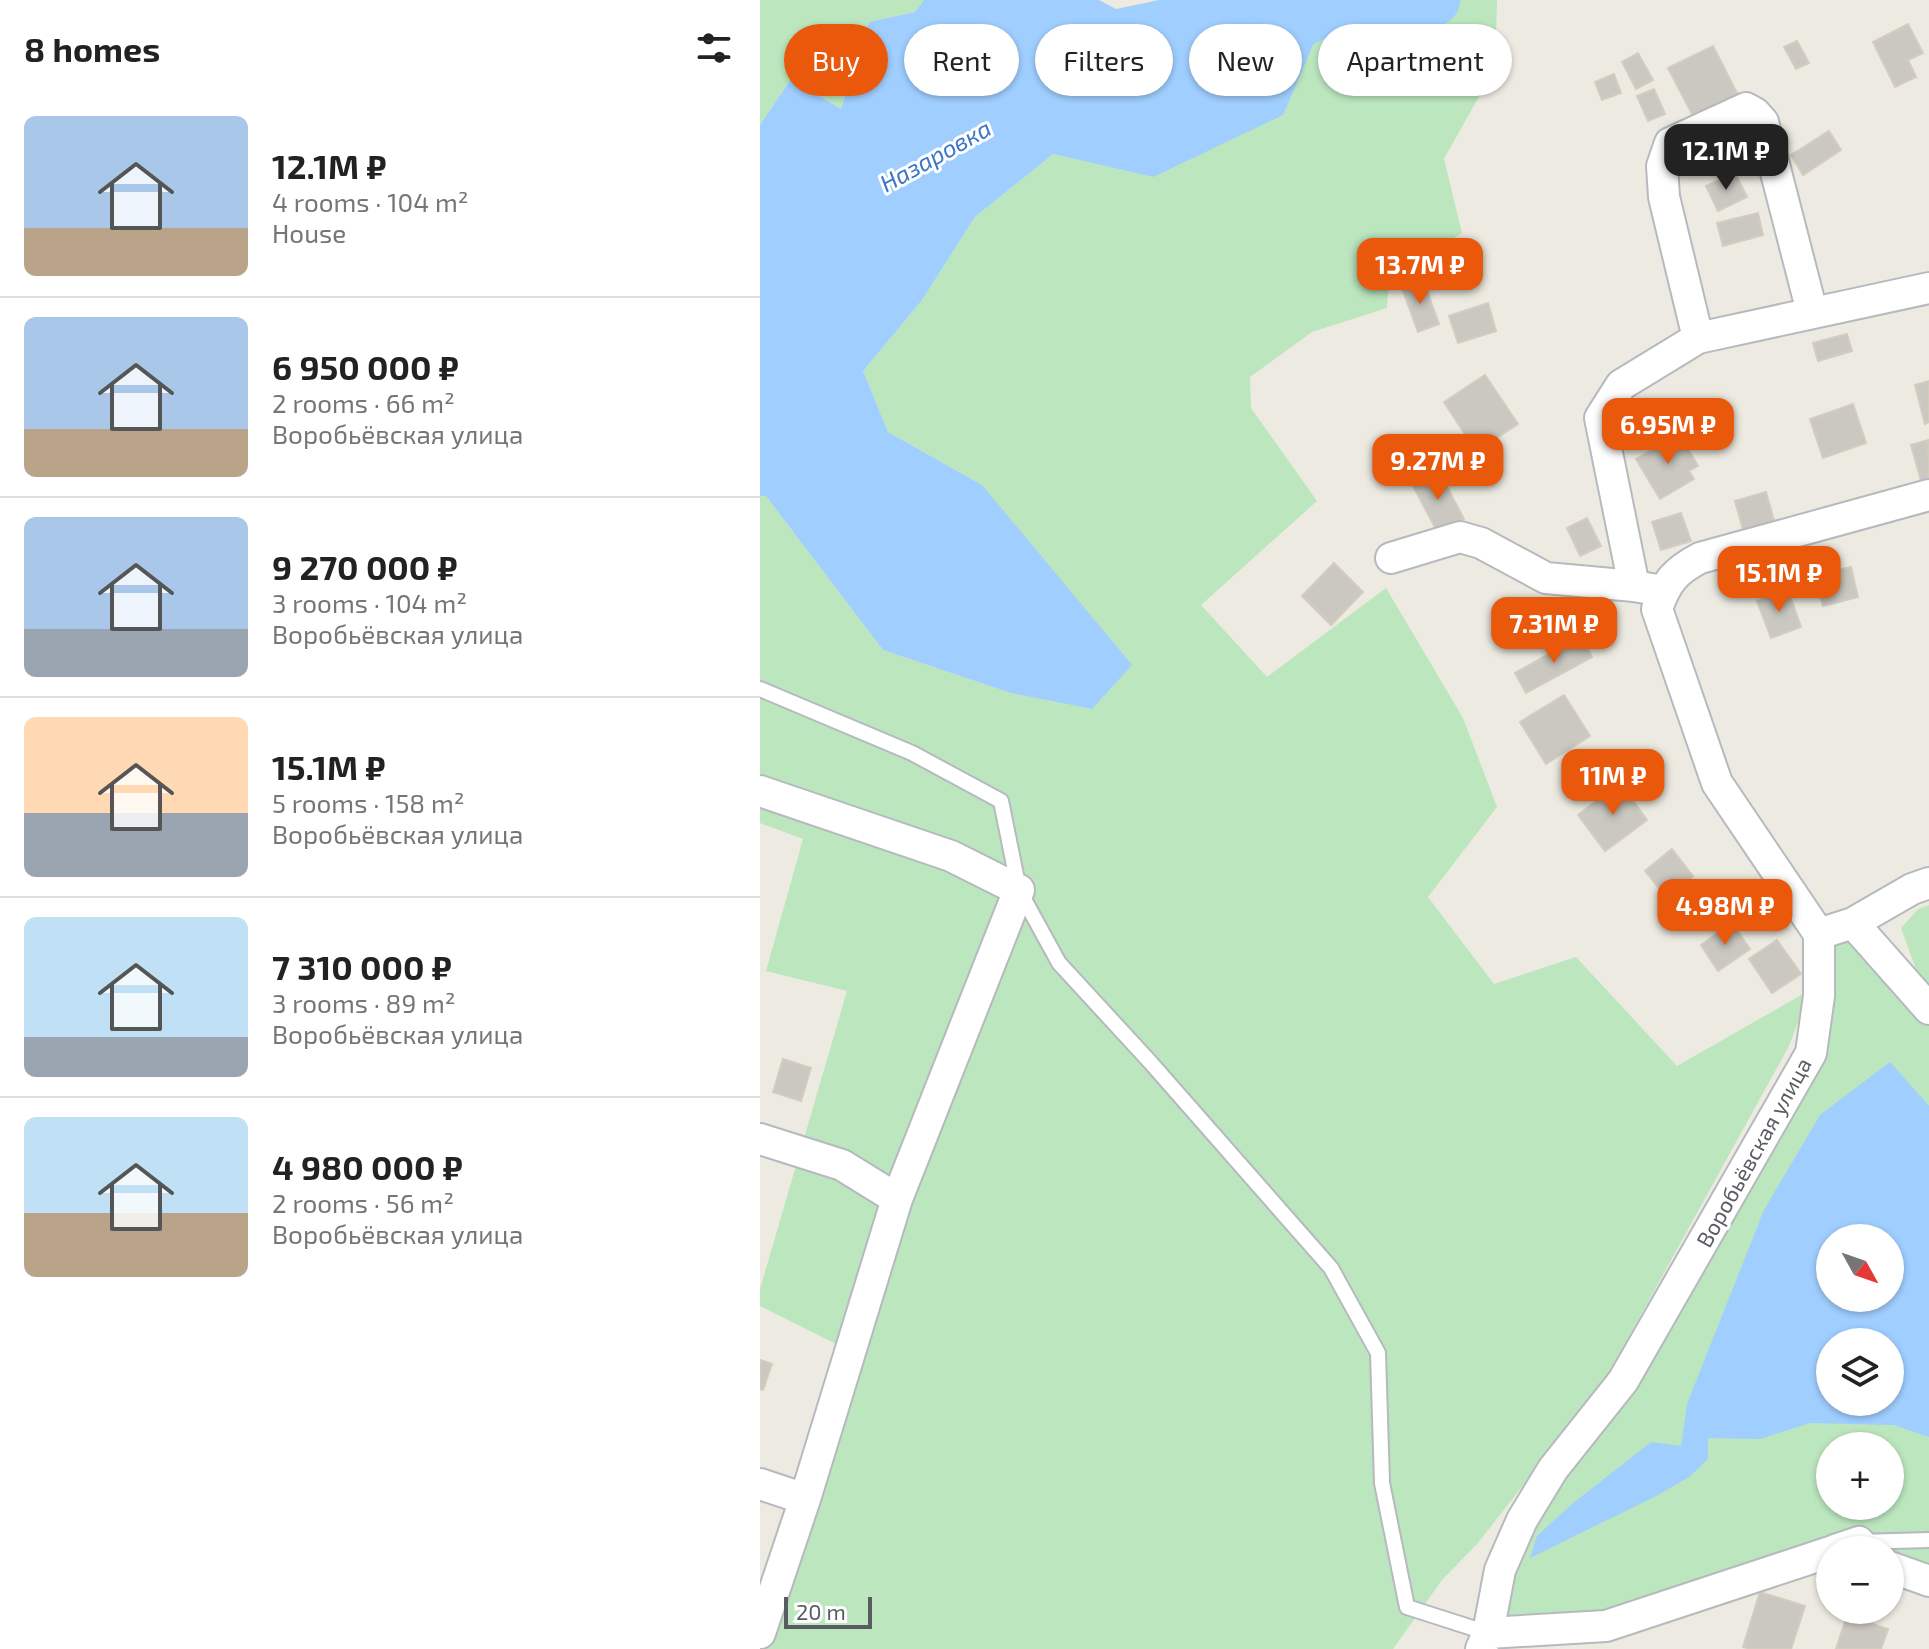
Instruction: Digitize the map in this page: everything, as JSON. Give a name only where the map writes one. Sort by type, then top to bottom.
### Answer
[{"type":"street","points":[[1698,338],[1664,197],[1662,166],[1670,143],[1746,108],[1763,122],[1812,312]]},
{"type":"street","points":[[1929,288],[1698,338],[1621,385],[1600,418],[1649,588],[1717,783],[1819,934],[1853,923],[1912,889],[1929,883]]},
{"type":"street","points":[[1391,558],[1460,537],[1481,543],[1546,578],[1649,588],[1700,558],[1929,495]]},
{"type":"street","points":[[760,791],[951,856],[1019,890],[897,1199],[805,1499],[760,1633]]},
{"type":"street","points":[[1853,923],[1929,1009]]},
{"type":"street","name":"Воробьёвская улица","points":[[1484,1641],[1500,1570],[1522,1520],[1553,1469],[1623,1381],[1811,1053],[1819,996],[1819,934]]},
{"type":"street","points":[[760,1139],[842,1165],[897,1199]]},
{"type":"street","points":[[760,1484],[805,1499]]},
{"type":"street","points":[[1484,1641],[1606,1626],[1816,1558]]},
{"type":"street","points":[[1904,1572],[1929,1581]]},
{"type":"lane","points":[[760,689],[912,753],[1001,801],[1019,890],[1059,963],[1331,1268],[1378,1353],[1382,1483],[1407,1607],[1484,1641]]},
{"type":"lane","points":[[1904,1542],[1929,1540]]},
{"type":"green space","points":[[760,0],[924,0],[915,12],[868,24],[784,24],[784,89],[760,125]]},
{"type":"green space","points":[[1317,0],[1497,0],[1496,24],[1318,24],[1318,96],[1479,96],[1444,159],[1462,233],[1389,278],[1387,308],[1312,332],[1250,377],[1251,408],[1317,501],[1201,605],[1267,677],[1386,588],[1463,718],[1497,807],[1428,897],[1494,984],[1576,957],[1677,1066],[1810,990],[1789,1046],[1605,1380],[1478,1543],[1442,1580],[1393,1649],[760,1649],[760,1581],[838,1345],[760,1306],[760,1289],[847,991],[766,971],[803,839],[760,823],[760,496],[766,496],[883,650],[1011,693],[1092,709],[982,485],[888,432],[863,371],[922,300],[975,217],[1053,154],[1153,177],[1238,96],[1302,96],[1302,35],[1329,9]]},
{"type":"green space","points":[[819,96],[845,96],[841,109]]},
{"type":"green space","points":[[1929,905],[1929,989],[1918,975],[1901,928],[1918,909]]},
{"type":"green space","points":[[1853,923],[1929,1009],[1929,1581],[1904,1572],[1904,1536],[1816,1536],[1816,1565],[1606,1626],[1504,1632],[1500,1570],[1810,1053],[1819,934]]},
{"type":"water","points":[[924,0],[1099,0],[1116,9],[1159,0],[1317,0],[1329,8],[1322,24],[1318,24],[1318,34],[1302,71],[1302,24],[1189,24],[1189,96],[1291,96],[1283,115],[1153,177],[1053,154],[975,217],[922,300],[863,371],[888,432],[982,485],[1132,665],[1092,709],[1011,693],[883,650],[766,496],[760,496],[760,125],[784,89],[784,96],[819,96],[841,109],[845,96],[888,96],[888,24],[868,24],[915,12]]},
{"type":"water","points":[[1890,1062],[1929,1106],[1929,1437],[1894,1425],[1810,1423],[1760,1439],[1708,1438],[1708,1459],[1689,1477],[1530,1558],[1537,1536],[1572,1504],[1651,1442],[1681,1446],[1687,1404],[1764,1210],[1820,1115]]},
{"type":"building","points":[[1908,24],[1923,53],[1908,60],[1916,77],[1895,87],[1873,42]]},
{"type":"building","points":[[1797,41],[1809,63],[1796,69],[1784,47]]},
{"type":"building","points":[[1713,46],[1739,97],[1695,120],[1668,68]]},
{"type":"building","points":[[1638,53],[1653,80],[1636,89],[1622,62]]},
{"type":"building","points":[[1614,74],[1621,93],[1602,100],[1595,82]]},
{"type":"building","points":[[1654,89],[1665,114],[1648,121],[1637,96]]},
{"type":"building","points":[[1829,131],[1841,150],[1803,175],[1791,155]]},
{"type":"building","points":[[1735,173],[1747,197],[1718,211],[1706,186]]},
{"type":"building","points":[[1758,213],[1763,235],[1723,246],[1717,223]]},
{"type":"building","points":[[1423,280],[1439,324],[1418,332],[1402,288]]},
{"type":"building","points":[[1488,303],[1496,331],[1458,343],[1449,316]]},
{"type":"building","points":[[1847,334],[1852,351],[1818,361],[1813,343]]},
{"type":"building","points":[[1485,375],[1518,424],[1476,451],[1444,402]]},
{"type":"building","points":[[1929,381],[1929,422],[1925,424],[1915,385]]},
{"type":"building","points":[[1853,404],[1866,443],[1823,458],[1810,419]]},
{"type":"building","points":[[1679,434],[1698,466],[1689,471],[1694,479],[1660,499],[1636,459]]},
{"type":"building","points":[[1928,440],[1929,482],[1922,484],[1911,445]]},
{"type":"building","points":[[1438,470],[1464,519],[1438,533],[1412,484]]},
{"type":"building","points":[[1766,492],[1775,524],[1744,533],[1735,501]]},
{"type":"building","points":[[1681,513],[1691,541],[1661,550],[1652,522]]},
{"type":"building","points":[[1587,518],[1601,546],[1580,556],[1567,528]]},
{"type":"building","points":[[1334,563],[1363,592],[1331,625],[1302,596]]},
{"type":"building","points":[[1851,567],[1858,597],[1823,606],[1815,576]]},
{"type":"building","points":[[1788,590],[1801,627],[1771,638],[1757,601]]},
{"type":"building","points":[[1581,636],[1592,657],[1526,693],[1515,673]]},
{"type":"building","points":[[1564,695],[1590,736],[1546,764],[1520,722]]},
{"type":"building","points":[[1620,783],[1647,820],[1605,851],[1578,815]]},
{"type":"building","points":[[1672,849],[1693,876],[1667,898],[1645,871]]},
{"type":"building","points":[[1732,923],[1750,949],[1718,971],[1701,945]]},
{"type":"building","points":[[1777,940],[1801,974],[1772,993],[1749,959]]},
{"type":"building","points":[[783,1059],[811,1068],[801,1101],[773,1092]]},
{"type":"building","points":[[760,1360],[772,1364],[763,1390],[760,1389]]},
{"type":"building","points":[[1760,1592],[1805,1606],[1791,1649],[1743,1647]]},
{"type":"building","points":[[1844,1624],[1873,1624],[1888,1629],[1881,1649],[1836,1649]]},
{"type":"waterway","name":"Назаровка","points":[[1295,24],[1329,8],[1404,17],[1434,0]]}]
